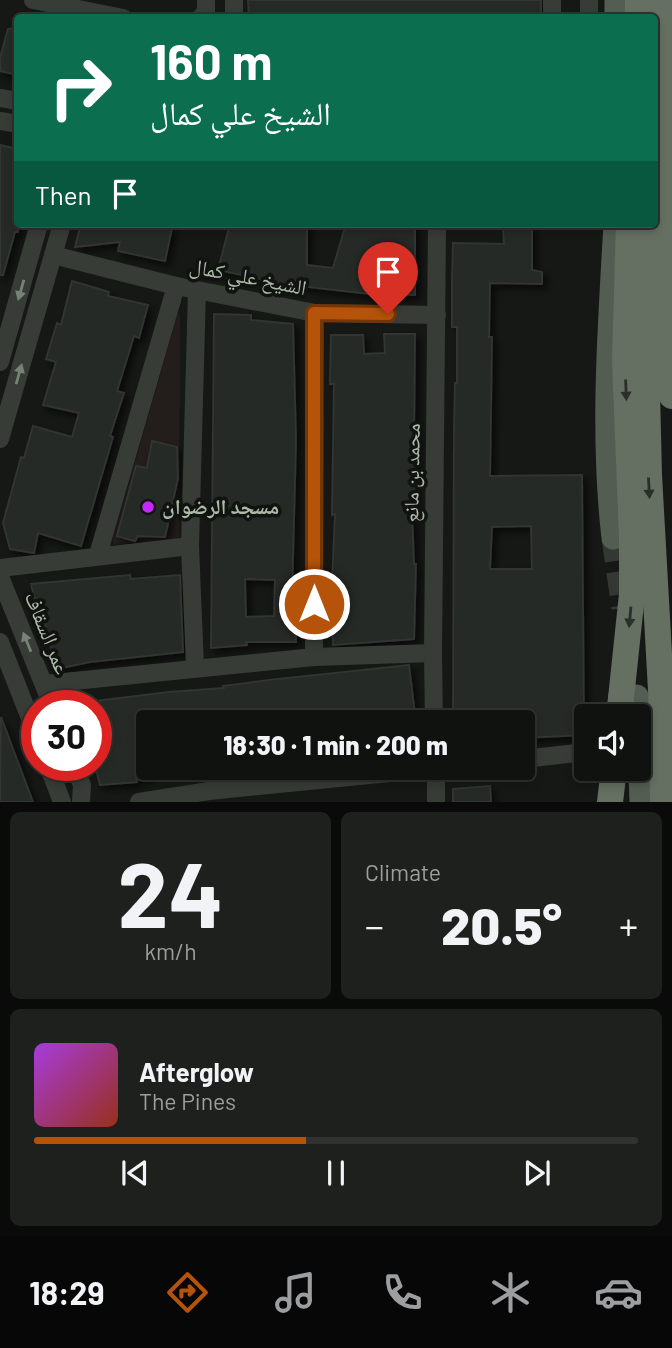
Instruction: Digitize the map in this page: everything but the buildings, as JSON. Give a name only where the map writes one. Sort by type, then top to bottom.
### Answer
[{"type":"highway","points":[[660,0],[672,122]]},
{"type":"highway","points":[[660,0],[672,396]]},
{"type":"highway","points":[[629,228],[625,360],[635,703],[663,802]]},
{"type":"highway","points":[[635,703],[649,475],[643,228]]},
{"type":"highway","points":[[610,802],[612,781]]},
{"type":"main road","points":[[613,538],[608,457],[607,359],[615,228]]},
{"type":"main road","points":[[640,781],[641,802]]},
{"type":"street","points":[[33,0],[103,14]]},
{"type":"street","points":[[0,362],[38,228]]},
{"type":"street","points":[[0,439],[61,228]]},
{"type":"street","name":"محمد بن مانع","points":[[435,710],[438,228]]},
{"type":"street","name":"الشيخ علي كمال","points":[[53,255],[176,286],[314,313],[437,315]]},
{"type":"street","points":[[97,555],[176,286]]},
{"type":"street","points":[[195,667],[190,546],[197,290]]},
{"type":"street","points":[[314,313],[314,657]]},
{"type":"street","points":[[0,568],[190,546]]},
{"type":"street","name":"عمر السقاف","points":[[0,577],[46,690]]},
{"type":"street","points":[[0,642],[21,695]]},
{"type":"street","points":[[44,684],[314,657],[433,653]]},
{"type":"street","points":[[535,758],[574,753]]},
{"type":"street","points":[[139,802],[339,780]]},
{"type":"street","points":[[436,802],[437,780]]},
{"type":"street","points":[[54,781],[62,802]]},
{"type":"street","points":[[80,781],[81,802]]},
{"type":"shaded area","points":[[178,312],[179,536],[175,540],[114,544],[113,540]]},
{"type":"tunnel","points":[[613,538],[623,608]]},
{"type":"place","name":"مسجد الرضوان","points":[[148,507]]},
{"type":"route","points":[[314,604],[314,313],[388,314]]}]
